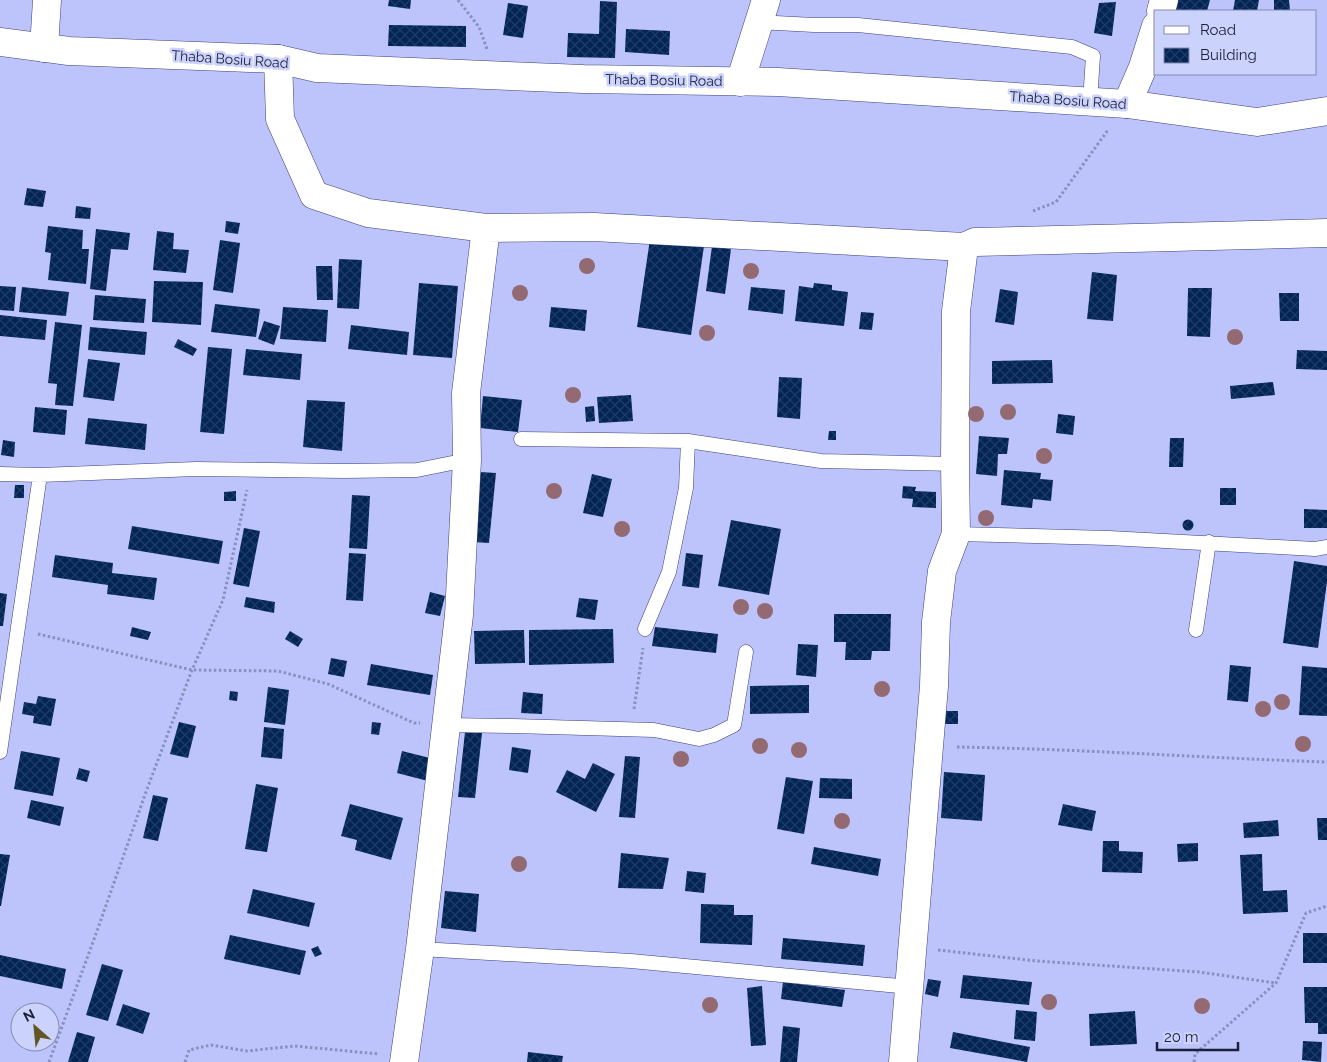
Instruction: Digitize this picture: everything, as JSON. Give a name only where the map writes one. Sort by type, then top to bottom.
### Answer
[{"type":"street","points":[[44,48],[47,0]]},
{"type":"street","points":[[740,82],[763,11]]},
{"type":"street","points":[[1127,104],[1143,67],[1154,32]]},
{"type":"street","name":"Thaba Bosiu Road","points":[[0,42],[69,51],[278,59],[316,68],[593,79],[778,82],[1127,104],[1257,122],[1327,111]]},
{"type":"street","points":[[278,59],[280,120],[314,195],[368,213],[486,228],[594,228],[964,246],[975,242],[1327,233]]},
{"type":"street","points":[[404,1059],[420,949],[459,615],[467,460],[466,392],[486,228]]},
{"type":"street","points":[[903,1062],[934,686],[936,622],[942,571],[956,534],[956,310],[964,246]]},
{"type":"lane","points":[[763,11],[814,25],[858,25],[1072,47],[1093,56],[1090,102]]},
{"type":"lane","points":[[521,439],[688,441],[821,461],[955,464]]},
{"type":"lane","points":[[645,629],[669,572],[686,488],[688,441]]},
{"type":"lane","points":[[0,474],[40,475],[196,469],[417,470],[467,460]]},
{"type":"lane","points":[[0,752],[40,475]]},
{"type":"lane","points":[[956,534],[1209,542],[1315,549],[1327,547]]},
{"type":"lane","points":[[1196,630],[1209,542]]},
{"type":"lane","points":[[446,725],[654,730],[699,740],[714,736],[734,726],[746,652]]},
{"type":"lane","points":[[420,949],[631,961],[910,987]]},
{"type":"path","points":[[458,0],[479,27],[495,76]]},
{"type":"path","points":[[1030,212],[1056,202],[1127,104]]},
{"type":"path","points":[[49,1062],[147,789],[192,670],[223,600],[251,470]]},
{"type":"path","points":[[631,730],[645,629]]},
{"type":"path","points":[[18,630],[192,670],[278,671],[328,684],[414,723],[446,725]]},
{"type":"path","points":[[929,746],[1028,748],[1327,762]]},
{"type":"path","points":[[1194,1062],[1195,1054],[1276,982],[1306,913],[1327,906]]},
{"type":"path","points":[[913,947],[1038,962],[1199,972],[1276,982]]},
{"type":"path","points":[[185,1062],[189,1050],[211,1045],[247,1051],[295,1046],[404,1059]]},
{"type":"building","points":[[389,0],[411,0],[410,9],[388,6]]},
{"type":"building","points":[[1172,0],[1210,0],[1207,10],[1170,10]]},
{"type":"building","points":[[1235,0],[1259,0],[1257,10],[1233,10]]},
{"type":"building","points":[[1274,0],[1289,0],[1290,10],[1274,10]]},
{"type":"building","points":[[600,1],[617,2],[615,58],[567,57],[568,33],[599,34]]},
{"type":"building","points":[[1116,2],[1112,36],[1094,33],[1099,3]]},
{"type":"building","points":[[508,3],[528,6],[523,38],[503,35]]},
{"type":"building","points":[[389,25],[466,26],[466,47],[388,46]]},
{"type":"building","points":[[626,29],[670,31],[669,55],[625,52]]},
{"type":"building","points":[[27,188],[46,191],[43,207],[24,205]]},
{"type":"building","points":[[76,206],[91,208],[90,219],[75,218]]},
{"type":"building","points":[[226,221],[240,223],[238,234],[225,232]]},
{"type":"building","points":[[48,226],[83,230],[82,249],[89,249],[86,284],[48,280],[51,253],[45,252]]},
{"type":"building","points":[[96,229],[130,233],[128,250],[111,249],[106,291],[90,289]]},
{"type":"building","points":[[157,231],[174,233],[173,249],[189,250],[186,273],[153,270]]},
{"type":"building","points":[[650,239],[704,246],[691,335],[637,327]]},
{"type":"building","points":[[220,240],[240,243],[233,293],[213,290]]},
{"type":"building","points":[[712,246],[731,249],[725,294],[706,291]]},
{"type":"building","points":[[339,259],[362,260],[359,309],[337,308]]},
{"type":"building","points":[[316,266],[332,266],[333,300],[317,300]]},
{"type":"building","points":[[1092,272],[1117,275],[1113,321],[1087,319]]},
{"type":"building","points":[[154,281],[203,282],[201,325],[152,322]]},
{"type":"building","points":[[419,283],[458,286],[452,358],[413,355]]},
{"type":"building","points":[[814,283],[832,285],[832,290],[848,292],[844,326],[795,321],[799,286],[813,288]]},
{"type":"building","points":[[0,286],[16,287],[14,311],[0,310]]},
{"type":"building","points":[[22,287],[69,292],[66,316],[19,312]]},
{"type":"building","points":[[751,287],[785,290],[783,314],[748,310]]},
{"type":"building","points":[[1188,288],[1212,288],[1210,337],[1187,336]]},
{"type":"building","points":[[1000,289],[1018,292],[1014,325],[995,322]]},
{"type":"building","points":[[1279,293],[1299,293],[1299,321],[1280,321]]},
{"type":"building","points":[[95,295],[146,299],[144,323],[93,320]]},
{"type":"building","points":[[215,304],[260,309],[256,337],[211,332]]},
{"type":"building","points":[[283,307],[328,310],[326,342],[280,339]]},
{"type":"building","points":[[551,307],[587,310],[585,331],[549,327]]},
{"type":"building","points":[[861,312],[874,313],[872,330],[859,329]]},
{"type":"building","points":[[0,315],[47,320],[45,340],[0,336]]},
{"type":"building","points":[[264,321],[280,326],[274,345],[258,339]]},
{"type":"building","points":[[55,322],[82,325],[73,406],[55,405],[57,384],[48,383]]},
{"type":"building","points":[[351,325],[409,332],[407,355],[348,349]]},
{"type":"building","points":[[90,327],[147,332],[145,355],[88,350]]},
{"type":"building","points":[[178,339],[197,349],[193,356],[174,347]]},
{"type":"building","points":[[208,347],[232,349],[224,434],[200,432]]},
{"type":"building","points":[[246,349],[302,354],[300,380],[243,375]]},
{"type":"building","points":[[1297,350],[1327,351],[1327,370],[1296,369]]},
{"type":"building","points":[[88,359],[120,363],[114,401],[83,397]]},
{"type":"building","points":[[1052,360],[1053,383],[992,384],[992,361]]},
{"type":"building","points":[[779,377],[802,378],[800,419],[777,417]]},
{"type":"building","points":[[1273,382],[1275,395],[1231,399],[1230,386]]},
{"type":"building","points":[[631,395],[633,421],[599,423],[597,397]]},
{"type":"building","points":[[483,396],[522,400],[518,432],[480,428]]},
{"type":"building","points":[[307,400],[345,402],[342,451],[303,447]]},
{"type":"building","points":[[594,406],[595,421],[586,422],[585,407]]},
{"type":"building","points":[[35,407],[67,410],[65,435],[33,432]]},
{"type":"building","points":[[1058,414],[1075,416],[1073,435],[1056,433]]},
{"type":"building","points":[[88,418],[147,424],[145,450],[85,444]]},
{"type":"building","points":[[829,431],[836,431],[836,440],[828,440]]},
{"type":"building","points":[[979,436],[1009,438],[1007,454],[998,454],[997,476],[976,474]]},
{"type":"building","points":[[1170,438],[1184,438],[1183,467],[1169,467]]},
{"type":"building","points":[[3,440],[15,442],[14,457],[1,455]]},
{"type":"building","points":[[1004,470],[1041,473],[1040,479],[1053,480],[1051,501],[1033,499],[1032,508],[1001,505]]},
{"type":"building","points":[[480,472],[496,473],[489,543],[473,542]]},
{"type":"building","points":[[592,474],[612,479],[603,517],[583,513]]},
{"type":"building","points":[[15,485],[24,485],[24,498],[14,498]]},
{"type":"building","points":[[903,486],[916,487],[915,491],[936,492],[936,508],[912,507],[913,499],[902,498]]},
{"type":"building","points":[[1220,488],[1236,488],[1236,505],[1220,505]]},
{"type":"building","points":[[236,491],[236,501],[224,501],[224,492]]},
{"type":"building","points":[[352,495],[370,496],[367,549],[349,548]]},
{"type":"building","points":[[1304,509],[1327,510],[1327,528],[1304,528]]},
{"type":"building","points":[[731,520],[781,529],[769,595],[718,586]]},
{"type":"building","points":[[1186,520],[1190,520],[1193,525],[1192,529],[1186,530],[1183,527],[1183,523]]},
{"type":"building","points":[[132,526],[223,541],[219,564],[128,549]]},
{"type":"building","points":[[244,528],[260,531],[249,587],[233,584]]},
{"type":"building","points":[[349,553],[366,554],[363,601],[346,600]]},
{"type":"building","points":[[686,553],[703,555],[699,588],[682,586]]},
{"type":"building","points":[[55,555],[113,563],[112,573],[157,578],[154,600],[107,594],[108,585],[52,577]]},
{"type":"building","points":[[1294,561],[1327,566],[1327,582],[1318,648],[1283,643]]},
{"type":"building","points":[[430,592],[445,596],[440,616],[425,613]]},
{"type":"building","points":[[0,593],[7,594],[3,626],[0,626]]},
{"type":"building","points":[[246,597],[275,602],[274,613],[244,607]]},
{"type":"building","points":[[579,598],[598,600],[595,620],[576,617]]},
{"type":"building","points":[[834,614],[891,614],[890,651],[872,651],[871,660],[845,660],[846,642],[834,642]]},
{"type":"building","points":[[132,627],[151,632],[148,640],[130,636]]},
{"type":"building","points":[[655,627],[718,634],[716,653],[652,646]]},
{"type":"building","points":[[613,629],[614,663],[529,665],[529,630]]},
{"type":"building","points":[[524,630],[525,663],[475,664],[474,631]]},
{"type":"building","points":[[290,631],[303,639],[298,647],[285,639]]},
{"type":"building","points":[[798,644],[818,645],[816,677],[796,675]]},
{"type":"building","points":[[331,658],[347,661],[344,677],[328,674]]},
{"type":"building","points":[[371,664],[433,675],[430,695],[367,685]]},
{"type":"building","points":[[1230,665],[1251,667],[1248,702],[1227,700]]},
{"type":"building","points":[[1302,666],[1327,668],[1327,716],[1299,715]]},
{"type":"building","points":[[809,685],[809,713],[750,714],[750,686]]},
{"type":"building","points":[[268,687],[289,690],[285,725],[264,722]]},
{"type":"building","points":[[230,691],[238,692],[237,701],[229,700]]},
{"type":"building","points":[[523,692],[543,694],[542,714],[521,713]]},
{"type":"building","points":[[38,696],[56,699],[51,726],[33,723],[34,716],[22,714],[24,702],[36,704]]},
{"type":"building","points":[[945,711],[958,711],[958,724],[944,724]]},
{"type":"building","points":[[179,722],[196,726],[188,758],[170,754]]},
{"type":"building","points":[[372,722],[381,723],[379,735],[371,734]]},
{"type":"building","points":[[264,727],[284,729],[282,759],[261,757]]},
{"type":"building","points":[[465,732],[482,733],[475,798],[458,797]]},
{"type":"building","points":[[512,747],[531,750],[528,773],[509,770]]},
{"type":"building","points":[[21,751],[60,758],[53,796],[14,789]]},
{"type":"building","points":[[402,751],[434,759],[428,781],[397,773]]},
{"type":"building","points":[[625,756],[640,757],[635,818],[619,817]]},
{"type":"building","points":[[593,763],[615,774],[596,812],[556,792],[567,770],[585,779]]},
{"type":"building","points":[[79,768],[90,771],[87,782],[76,779]]},
{"type":"building","points":[[944,772],[985,775],[982,821],[941,818]]},
{"type":"building","points":[[786,777],[813,781],[804,834],[777,829]]},
{"type":"building","points":[[820,778],[852,779],[852,799],[819,798]]},
{"type":"building","points":[[256,784],[278,788],[267,852],[245,849]]},
{"type":"building","points":[[153,795],[168,798],[158,841],[143,838]]},
{"type":"building","points":[[31,800],[64,807],[60,826],[27,818]]},
{"type":"building","points":[[350,804],[403,818],[391,860],[355,850],[357,840],[341,836]]},
{"type":"building","points":[[1063,804],[1096,811],[1092,831],[1058,825]]},
{"type":"building","points":[[1317,818],[1327,818],[1327,840],[1318,840]]},
{"type":"building","points":[[1278,820],[1279,836],[1244,838],[1243,823]]},
{"type":"building","points":[[1103,841],[1119,841],[1119,851],[1143,852],[1142,873],[1102,872]]},
{"type":"building","points":[[1198,843],[1198,861],[1178,862],[1177,844]]},
{"type":"building","points":[[814,847],[881,859],[878,876],[811,864]]},
{"type":"building","points":[[621,853],[669,858],[663,889],[618,888]]},
{"type":"building","points":[[0,854],[10,855],[1,906],[0,906]]},
{"type":"building","points":[[1262,854],[1263,891],[1287,890],[1288,912],[1243,914],[1240,855]]},
{"type":"building","points":[[687,871],[706,873],[704,893],[685,891]]},
{"type":"building","points":[[253,889],[315,903],[309,927],[247,913]]},
{"type":"building","points":[[445,891],[479,894],[476,932],[441,928]]},
{"type":"building","points":[[701,904],[734,905],[734,915],[753,915],[752,945],[700,943]]},
{"type":"building","points":[[1303,933],[1327,933],[1327,963],[1303,963]]},
{"type":"building","points":[[230,935],[306,951],[300,975],[224,959]]},
{"type":"building","points":[[783,938],[865,945],[863,966],[781,959]]},
{"type":"building","points":[[318,946],[322,954],[315,957],[311,949]]},
{"type":"building","points":[[0,955],[66,969],[62,989],[0,976]]},
{"type":"building","points":[[102,964],[123,970],[108,1021],[86,1015]]},
{"type":"building","points":[[963,975],[1032,982],[1029,1005],[960,998]]},
{"type":"building","points":[[928,979],[941,981],[938,997],[925,994]]},
{"type":"building","points":[[783,982],[845,990],[842,1007],[781,999]]},
{"type":"building","points":[[762,986],[766,1045],[751,1046],[747,988]]},
{"type":"building","points":[[1304,987],[1327,987],[1327,1034],[1318,1034],[1318,1023],[1305,1023]]},
{"type":"building","points":[[123,1004],[150,1013],[143,1034],[116,1025]]},
{"type":"building","points":[[1016,1010],[1037,1012],[1035,1041],[1014,1039]]},
{"type":"building","points":[[1135,1011],[1137,1044],[1090,1046],[1089,1014]]},
{"type":"building","points":[[783,1026],[800,1028],[797,1062],[780,1062]]},
{"type":"building","points":[[77,1032],[95,1037],[88,1062],[68,1062]]},
{"type":"building","points":[[953,1032],[1030,1047],[1027,1062],[950,1048]]},
{"type":"building","points":[[1303,1041],[1322,1042],[1321,1062],[1302,1060]]},
{"type":"building","points":[[528,1052],[563,1056],[562,1062],[527,1062]]}]
